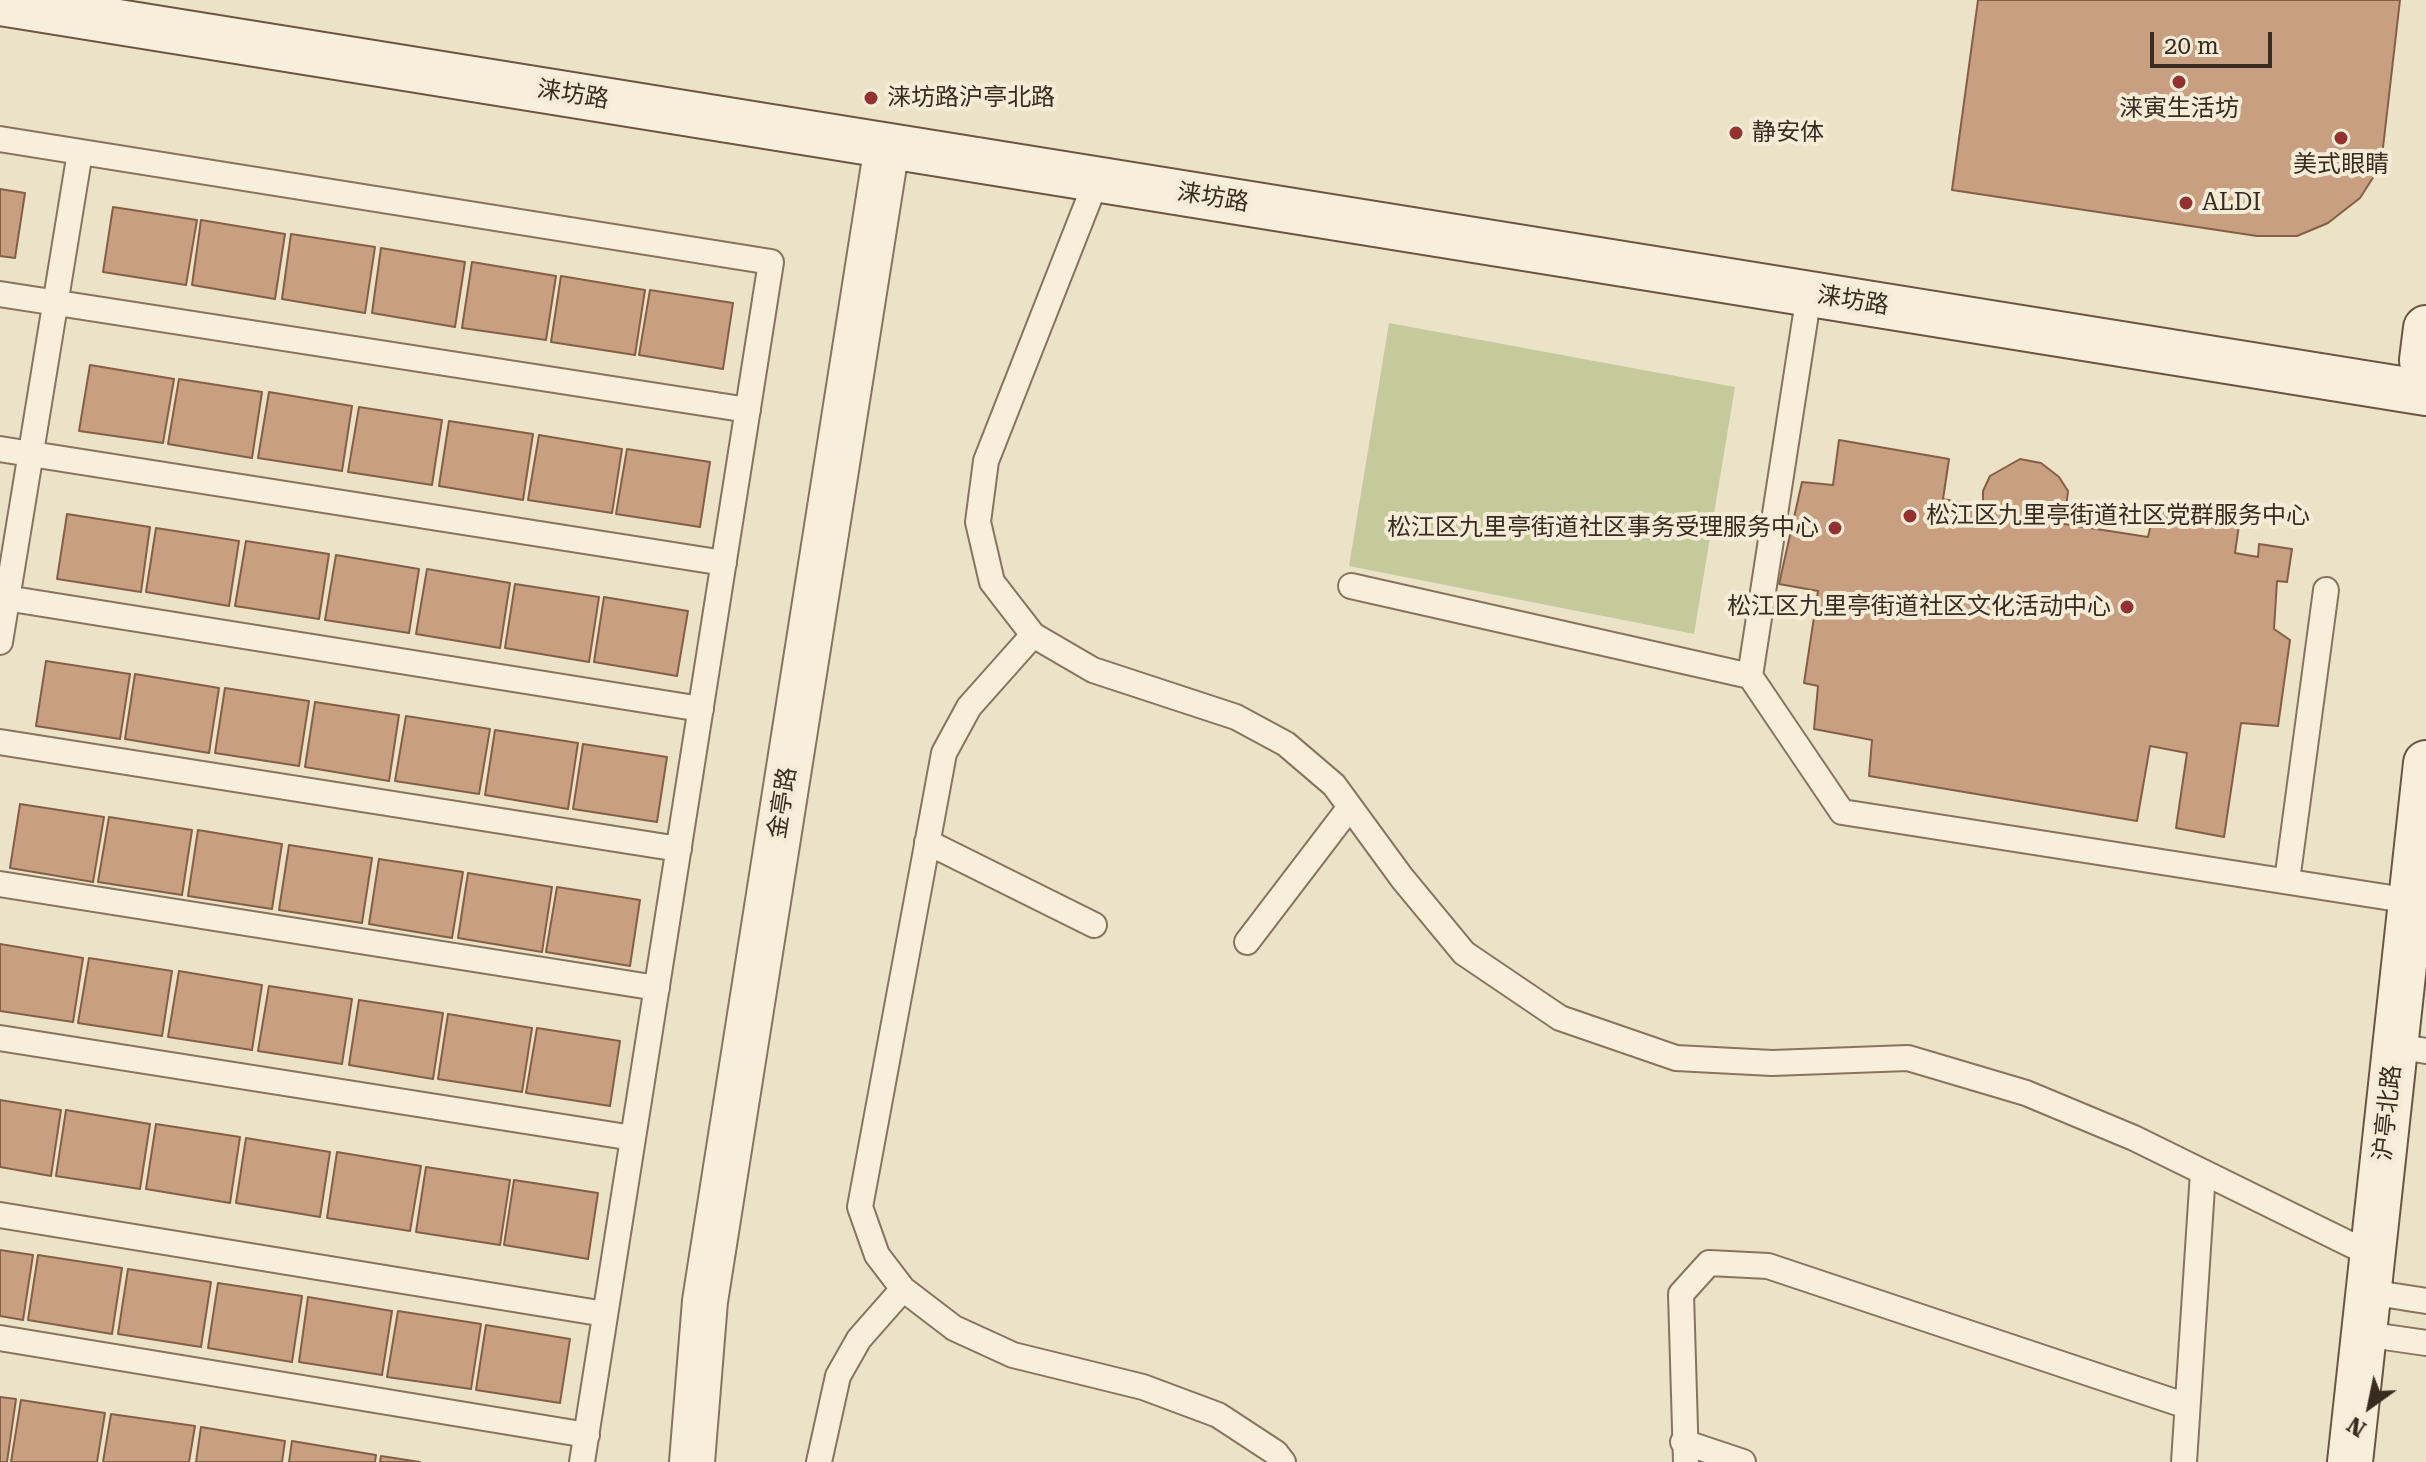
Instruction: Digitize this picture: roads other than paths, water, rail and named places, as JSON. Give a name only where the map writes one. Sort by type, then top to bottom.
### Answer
[{"type":"street","name":"涞坊路","points":[[0,3],[2426,393]]},
{"type":"street","name":"金亭路","points":[[692,1462],[705,1301],[887,146]]},
{"type":"street","points":[[2426,328],[2422,360],[2426,364]]},
{"type":"street","name":"沪亭北路","points":[[2350,1462],[2368,1294],[2410,1048],[2411,901],[2426,763]]},
{"type":"lane","points":[[0,139],[771,262],[582,1462]]},
{"type":"lane","points":[[0,642],[4,597],[31,454],[80,152]]},
{"type":"lane","points":[[1097,179],[986,461],[978,522],[992,582],[1033,635],[1093,670],[1249,723],[1286,744],[1334,785],[1464,953],[1560,1018],[1676,1058],[1772,1063],[1908,1058],[2026,1093],[2203,1172],[2368,1294],[2426,1343]]},
{"type":"lane","points":[[0,294],[748,410]]},
{"type":"lane","points":[[1809,294],[1750,676],[1842,812],[2411,901]]},
{"type":"lane","points":[[0,449],[724,563]]},
{"type":"lane","points":[[1351,586],[1750,676]]},
{"type":"lane","points":[[2287,881],[2326,590]]},
{"type":"lane","points":[[4,597],[701,709]]},
{"type":"lane","points":[[1033,635],[969,707],[944,753],[860,1207],[877,1255],[903,1289],[954,1328],[1013,1355],[1143,1387],[1218,1415],[1276,1453],[1283,1462]]},
{"type":"lane","points":[[0,742],[679,849]]},
{"type":"lane","points":[[1247,942],[1350,807]]},
{"type":"lane","points":[[927,842],[1094,925]]},
{"type":"lane","points":[[0,884],[657,988]]},
{"type":"lane","points":[[0,1038],[633,1138]]},
{"type":"lane","points":[[2184,1462],[2203,1172]]},
{"type":"lane","points":[[0,1215],[605,1314]]},
{"type":"lane","points":[[1743,1462],[1684,1452],[1681,1294],[1709,1263],[1768,1266],[2187,1406]]},
{"type":"lane","points":[[819,1462],[838,1376],[859,1339],[903,1289]]},
{"type":"lane","points":[[2368,1294],[2426,1301]]},
{"type":"lane","points":[[0,1338],[587,1435]]},
{"type":"place","name":"涞寅生活坊","points":[[2179,82]]},
{"type":"place","name":"涞坊路沪亭北路","points":[[871,98]]},
{"type":"place","name":"静安体","points":[[1736,133]]},
{"type":"place","name":"美式眼睛","points":[[2341,138]]},
{"type":"place","name":"ALDI","points":[[2186,203]]},
{"type":"place","name":"松江区九里亭街道社区党群服务中心","points":[[1910,516]]},
{"type":"place","name":"松江区九里亭街道社区事务受理服务中心","points":[[1835,528]]},
{"type":"place","name":"松江区九里亭街道社区文化活动中心","points":[[2127,607]]}]
